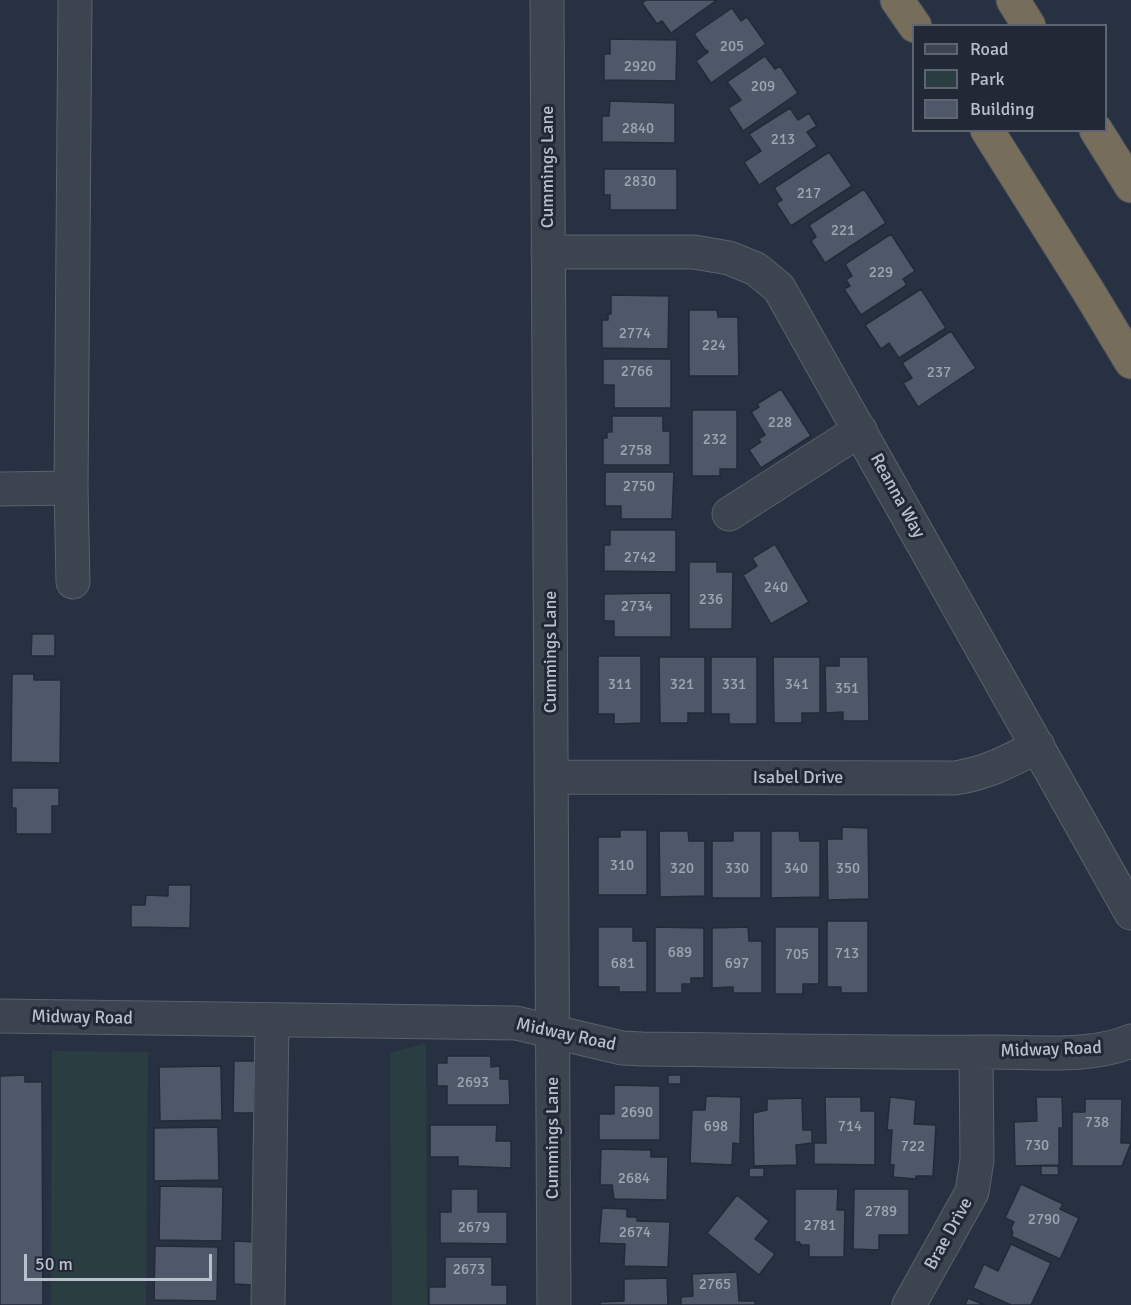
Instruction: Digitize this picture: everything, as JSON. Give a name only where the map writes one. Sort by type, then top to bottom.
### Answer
[{"type":"highway","points":[[897,0],[914,24]]},
{"type":"highway","points":[[1013,0],[1028,24]]},
{"type":"highway","points":[[988,132],[1131,362]]},
{"type":"highway","points":[[1097,132],[1131,186]]},
{"type":"street","points":[[73,582],[71,488],[75,0]]},
{"type":"street","name":"Cummings Lane","points":[[547,0],[554,1305]]},
{"type":"street","name":"Reanna Way","points":[[548,252],[694,252],[729,258],[756,269],[779,288],[1131,913]]},
{"type":"street","points":[[729,514],[860,430]]},
{"type":"street","points":[[0,489],[71,488]]},
{"type":"street","name":"Isabel Drive","points":[[551,777],[955,778],[978,775],[1038,746]]},
{"type":"street","name":"Midway Road","points":[[0,1016],[516,1023],[622,1048],[642,1049],[1088,1051],[1131,1041]]},
{"type":"street","points":[[268,1305],[272,1021]]},
{"type":"street","name":"Brae Drive","points":[[909,1305],[972,1191],[977,1160],[975,1052]]},
{"type":"green space","points":[[426,1043],[427,1305],[392,1305],[390,1053]]},
{"type":"green space","points":[[52,1051],[148,1052],[146,1305],[51,1305]]},
{"type":"building","points":[[646,0],[717,0],[671,33],[662,21],[657,24],[642,3]]},
{"type":"building","points":[[732,8],[741,21],[747,17],[766,44],[711,83],[696,61],[708,52],[694,34]]},
{"type":"building","points":[[610,39],[677,40],[676,81],[604,80],[604,54],[610,54]]},
{"type":"building","points":[[765,56],[775,69],[780,66],[798,93],[743,131],[728,108],[741,100],[727,82]]},
{"type":"building","points":[[610,101],[675,103],[675,143],[602,142],[602,116],[609,116]]},
{"type":"building","points":[[790,108],[798,120],[809,113],[817,126],[807,132],[817,146],[759,185],[744,162],[761,151],[749,134]]},
{"type":"building","points":[[829,152],[852,186],[791,226],[776,203],[782,200],[774,188]]},
{"type":"building","points":[[604,169],[677,169],[677,210],[610,210],[610,195],[604,195]]},
{"type":"building","points":[[864,189],[886,223],[825,263],[811,241],[816,237],[809,225]]},
{"type":"building","points":[[891,234],[915,271],[903,279],[907,285],[861,315],[844,289],[850,286],[846,280],[852,276],[845,264]]},
{"type":"building","points":[[921,289],[946,328],[899,358],[889,343],[881,349],[865,325]]},
{"type":"building","points":[[611,295],[669,296],[668,349],[602,348],[602,320],[608,320],[608,314],[611,314]]},
{"type":"building","points":[[689,310],[717,310],[718,317],[738,317],[739,376],[689,376]]},
{"type":"building","points":[[951,331],[976,368],[918,407],[903,383],[912,378],[902,363]]},
{"type":"building","points":[[603,359],[671,359],[671,408],[614,408],[614,385],[603,385]]},
{"type":"building","points":[[781,389],[811,436],[761,468],[749,450],[761,442],[758,439],[765,435],[751,412],[759,407],[757,404]]},
{"type":"building","points":[[692,410],[737,410],[737,469],[720,469],[720,476],[692,476]]},
{"type":"building","points":[[612,416],[663,416],[663,431],[670,431],[670,465],[603,465],[603,438],[607,438],[607,432],[612,432]]},
{"type":"building","points":[[605,472],[674,472],[672,519],[621,519],[621,506],[605,506]]},
{"type":"building","points":[[610,530],[676,530],[676,572],[604,571],[604,545],[610,545]]},
{"type":"building","points":[[775,544],[809,602],[771,624],[743,575],[757,566],[752,558]]},
{"type":"building","points":[[689,562],[717,562],[717,572],[733,572],[732,629],[689,629]]},
{"type":"building","points":[[671,593],[671,637],[614,637],[614,621],[604,621],[604,594]]},
{"type":"building","points":[[32,634],[55,634],[55,656],[31,656]]},
{"type":"building","points":[[598,656],[641,656],[641,723],[614,724],[614,714],[598,714]]},
{"type":"building","points":[[659,657],[705,657],[705,713],[688,713],[688,723],[660,723]]},
{"type":"building","points":[[711,657],[757,657],[757,724],[729,724],[729,714],[711,714]]},
{"type":"building","points":[[773,657],[820,657],[820,713],[802,713],[802,723],[774,723]]},
{"type":"building","points":[[839,657],[868,657],[869,721],[843,721],[843,712],[826,713],[825,666],[839,666]]},
{"type":"building","points":[[12,674],[34,674],[34,680],[61,680],[60,763],[11,762]]},
{"type":"building","points":[[12,788],[59,788],[59,806],[52,806],[52,834],[16,834],[16,808],[12,808]]},
{"type":"building","points":[[842,827],[868,828],[869,899],[828,900],[827,839],[842,839]]},
{"type":"building","points":[[620,830],[647,830],[647,895],[598,895],[598,837],[620,837]]},
{"type":"building","points":[[659,831],[688,831],[689,841],[705,841],[705,896],[660,897]]},
{"type":"building","points":[[733,831],[761,831],[761,898],[712,898],[712,841],[733,841]]},
{"type":"building","points":[[771,831],[799,831],[800,841],[820,841],[820,897],[771,898]]},
{"type":"building","points":[[168,885],[191,885],[190,928],[131,927],[131,905],[145,905],[146,895],[168,896]]},
{"type":"building","points":[[827,921],[868,921],[868,993],[841,993],[841,987],[827,987]]},
{"type":"building","points":[[598,927],[633,927],[633,941],[647,941],[647,992],[619,992],[619,987],[598,987]]},
{"type":"building","points":[[655,927],[704,928],[704,978],[691,978],[691,984],[682,984],[682,993],[655,993]]},
{"type":"building","points":[[748,927],[749,941],[762,941],[762,993],[733,993],[733,987],[712,988],[712,928]]},
{"type":"building","points":[[775,927],[819,927],[819,984],[803,984],[803,994],[775,994]]},
{"type":"building","points":[[447,1056],[491,1056],[491,1067],[500,1066],[500,1079],[509,1079],[510,1105],[447,1105],[447,1086],[437,1086],[437,1063],[447,1063]]},
{"type":"building","points":[[234,1061],[255,1061],[254,1113],[233,1113]]},
{"type":"building","points":[[221,1066],[222,1120],[160,1121],[159,1067]]},
{"type":"building","points":[[25,1075],[25,1082],[42,1082],[43,1305],[0,1305],[0,1076]]},
{"type":"building","points":[[668,1075],[681,1075],[681,1084],[668,1084]]},
{"type":"building","points":[[614,1085],[660,1086],[660,1140],[599,1140],[599,1114],[614,1114]]},
{"type":"building","points":[[706,1096],[741,1097],[740,1144],[733,1143],[732,1165],[690,1163],[692,1110],[705,1110]]},
{"type":"building","points":[[825,1097],[861,1097],[861,1111],[875,1111],[875,1165],[814,1164],[814,1143],[826,1143]]},
{"type":"building","points":[[890,1097],[916,1100],[914,1124],[936,1125],[933,1176],[916,1176],[916,1179],[893,1177],[894,1165],[890,1165],[892,1130],[887,1130]]},
{"type":"building","points":[[1036,1097],[1062,1097],[1063,1128],[1059,1128],[1059,1165],[1015,1166],[1014,1122],[1037,1121]]},
{"type":"building","points":[[802,1098],[803,1130],[812,1130],[812,1143],[796,1145],[797,1165],[754,1166],[753,1113],[767,1110],[767,1099]]},
{"type":"building","points":[[1085,1099],[1122,1099],[1121,1143],[1131,1143],[1122,1166],[1072,1166],[1072,1112],[1085,1112]]},
{"type":"building","points":[[430,1125],[497,1125],[496,1141],[511,1141],[511,1168],[458,1166],[458,1157],[430,1157]]},
{"type":"building","points":[[218,1127],[219,1180],[154,1181],[154,1128]]},
{"type":"building","points":[[601,1149],[651,1150],[651,1157],[668,1157],[667,1200],[614,1199],[612,1185],[600,1185]]},
{"type":"building","points":[[1041,1166],[1058,1166],[1059,1175],[1041,1175]]},
{"type":"building","points":[[749,1168],[764,1168],[764,1177],[749,1177]]},
{"type":"building","points":[[1021,1184],[1063,1204],[1060,1209],[1079,1218],[1060,1259],[1011,1236],[1014,1222],[1005,1218]]},
{"type":"building","points":[[160,1186],[223,1187],[222,1241],[159,1240]]},
{"type":"building","points":[[451,1189],[478,1189],[478,1212],[507,1212],[507,1244],[440,1243],[440,1212],[451,1212]]},
{"type":"building","points":[[795,1189],[838,1189],[837,1210],[845,1210],[844,1257],[809,1257],[809,1245],[795,1242]]},
{"type":"building","points":[[854,1189],[909,1189],[909,1235],[879,1235],[879,1250],[853,1249]]},
{"type":"building","points":[[737,1195],[769,1221],[755,1239],[775,1254],[759,1275],[707,1233]]},
{"type":"building","points":[[602,1208],[627,1209],[627,1217],[637,1217],[637,1221],[670,1222],[668,1267],[624,1266],[625,1244],[599,1243]]},
{"type":"building","points":[[234,1241],[255,1242],[254,1285],[234,1284]]},
{"type":"building","points":[[1011,1244],[1051,1263],[1031,1305],[1011,1305],[973,1288],[984,1264],[998,1271]]},
{"type":"building","points":[[155,1246],[218,1247],[217,1301],[154,1300]]},
{"type":"building","points":[[445,1257],[492,1257],[492,1285],[507,1285],[507,1305],[429,1305],[429,1287],[445,1287]]},
{"type":"building","points":[[737,1272],[739,1301],[755,1301],[755,1305],[681,1305],[681,1297],[693,1296],[692,1274]]},
{"type":"building","points":[[667,1278],[668,1305],[600,1305],[600,1302],[624,1301],[624,1279]]},
{"type":"building","points":[[968,1298],[984,1305],[965,1305]]}]
